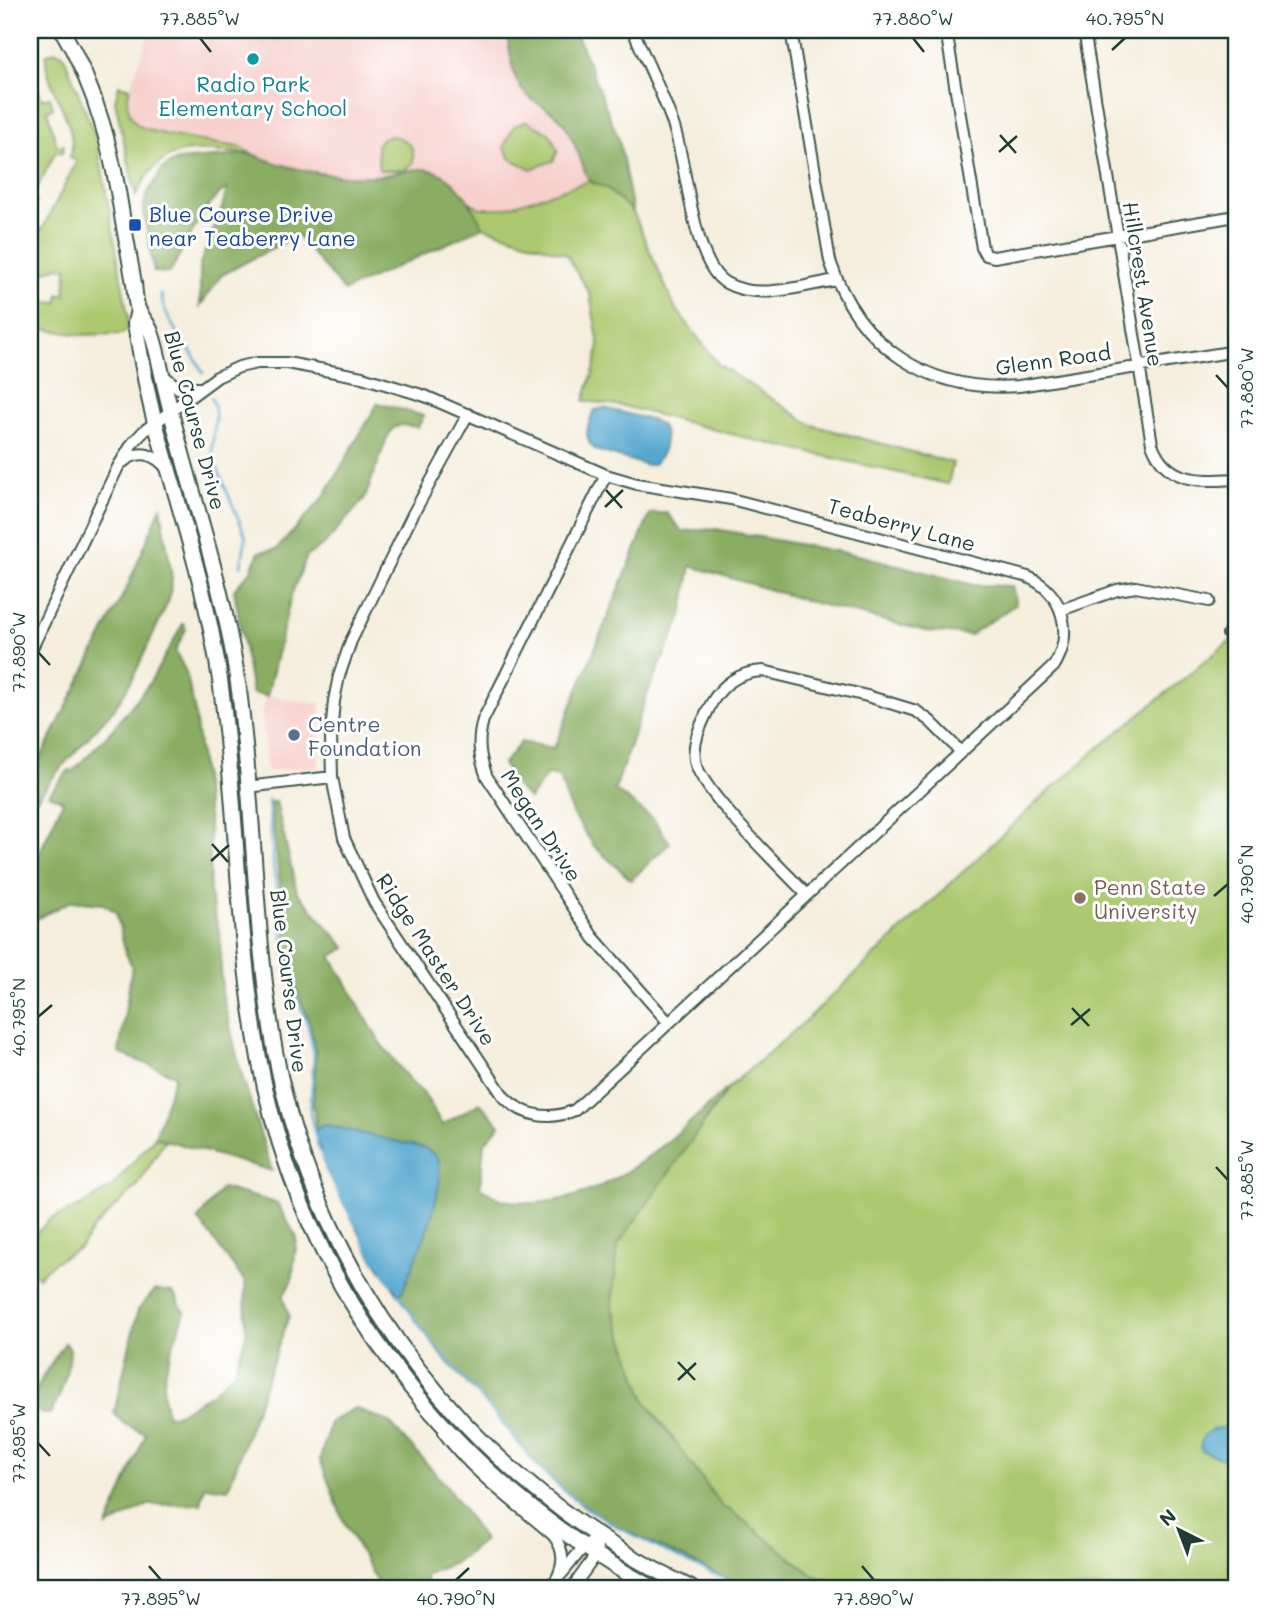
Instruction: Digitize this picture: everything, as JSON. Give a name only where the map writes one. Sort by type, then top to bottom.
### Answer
[{"type":"main road","name":"Blue Course Drive","points":[[62,30],[91,89],[115,168],[138,309],[135,324],[155,422],[202,588],[219,678],[250,998],[267,1096],[297,1191],[326,1256],[366,1326],[420,1400],[461,1445],[505,1487],[590,1551],[652,1588]]},
{"type":"main road","name":"Blue Course Drive","points":[[138,309],[152,333],[224,607],[238,687],[265,982],[275,1053],[294,1128],[326,1214],[352,1269],[375,1309],[440,1397],[479,1440],[563,1513],[640,1563],[691,1588]]},
{"type":"street","points":[[633,30],[673,124],[704,253],[717,276],[726,283],[752,292],[836,280]]},
{"type":"street","name":"Glenn Road","points":[[792,30],[825,235],[836,280],[859,320],[888,349],[916,367],[963,385],[993,388],[1236,351]]},
{"type":"street","points":[[946,30],[982,248],[986,255],[993,257],[1236,216]]},
{"type":"street","name":"Hillcrest Avenue","points":[[1084,30],[1152,444],[1163,463],[1188,479],[1236,479]]},
{"type":"street","name":"Teaberry Lane","points":[[30,652],[118,467],[132,444],[155,422],[202,387],[240,367],[276,362],[362,377],[425,396],[606,475],[657,489],[731,499],[1028,577],[1043,585],[1061,610]]},
{"type":"street","points":[[162,374],[178,388],[191,390],[202,387]]},
{"type":"street","name":"Ridge Master Drive","points":[[468,414],[413,514],[351,641],[339,676],[331,735],[332,777],[344,838],[374,902],[511,1104],[527,1113],[542,1117],[575,1110],[669,1023]]},
{"type":"street","points":[[118,467],[131,456],[142,454],[157,458],[170,471]]},
{"type":"street","name":"Megan Drive","points":[[606,475],[483,720],[478,737],[479,750],[487,777],[593,937],[669,1023]]},
{"type":"street","points":[[669,1023],[1054,666],[1065,642],[1065,624],[1061,610],[1117,590],[1136,587],[1209,601]]},
{"type":"street","points":[[807,895],[712,793],[698,771],[694,751],[696,740],[721,688],[752,671],[763,671],[867,696],[916,711],[961,752]]},
{"type":"street","points":[[247,787],[332,777]]},
{"type":"street","points":[[420,1400],[457,1451],[559,1543],[563,1563],[551,1585]]},
{"type":"street","points":[[572,1588],[598,1537]]},
{"type":"street","points":[[551,1585],[590,1551]]},
{"type":"shaded area","points":[[150,30],[505,30],[511,45],[511,68],[532,101],[563,121],[589,181],[492,210],[480,208],[470,202],[456,186],[429,169],[377,176],[302,172],[282,167],[240,147],[144,129],[131,117],[128,93]]},
{"type":"shaded area","points":[[267,696],[322,704],[318,730],[319,766],[266,771],[262,713]]},
{"type":"green space","points":[[505,30],[575,30],[619,140],[633,212],[606,188],[589,181],[566,126],[552,112],[524,93],[514,73]]},
{"type":"green space","points":[[55,51],[63,54],[97,140],[128,316],[129,328],[122,334],[81,335],[30,327],[30,300],[57,303],[59,294],[65,295],[67,268],[58,267],[38,274],[35,281],[30,282],[30,239],[37,235],[36,226],[40,231],[44,226],[77,161],[70,157],[70,132],[47,67],[46,55]]},
{"type":"green space","points":[[30,68],[42,99],[50,97],[53,108],[47,110],[57,146],[64,145],[62,153],[56,151],[32,198],[37,201],[34,208],[30,206]]},
{"type":"green space","points":[[119,85],[130,88],[129,112],[134,121],[144,128],[240,147],[252,154],[198,150],[170,156],[146,177],[136,196],[115,101]]},
{"type":"green space","points":[[527,121],[550,134],[558,151],[553,161],[531,169],[511,159],[504,147],[514,126]]},
{"type":"green space","points":[[390,136],[403,140],[413,151],[413,163],[404,170],[379,170],[377,145],[383,138]]},
{"type":"green space","points":[[252,154],[298,169],[345,176],[377,176],[424,169],[440,173],[463,192],[483,227],[344,291],[297,235],[222,275],[200,306],[200,264],[227,189],[212,201],[170,273],[154,272],[143,208],[147,194],[163,168],[177,160]]},
{"type":"green space","points":[[589,181],[606,188],[633,212],[674,306],[718,364],[812,425],[953,463],[948,484],[758,441],[623,406],[584,401],[599,345],[590,294],[566,254],[483,227],[470,202],[480,208],[505,208]]},
{"type":"green space","points":[[378,403],[424,416],[418,427],[401,425],[393,428],[365,498],[325,544],[307,556],[291,596],[267,696],[252,693],[234,590],[251,570],[259,552],[277,549],[323,498]]},
{"type":"green space","points":[[161,507],[172,578],[169,600],[132,680],[115,708],[58,771],[37,799],[32,786],[39,761],[129,583]]},
{"type":"green space","points":[[667,513],[682,531],[716,529],[862,556],[974,585],[1012,586],[1016,604],[970,635],[925,631],[807,601],[691,566],[682,616],[647,694],[615,790],[653,819],[670,843],[631,880],[594,846],[572,813],[559,777],[547,775],[529,799],[516,786],[503,764],[521,742],[554,748],[650,514]]},
{"type":"green space","points":[[183,624],[186,629],[175,651],[186,672],[194,707],[209,824],[210,895],[220,935],[222,993],[240,1069],[272,1171],[155,1137],[175,1075],[119,1053],[132,966],[126,954],[116,912],[103,904],[71,901],[30,922],[30,874],[63,801],[49,794],[69,770],[73,771],[112,730],[149,684]]},
{"type":"green space","name":"Penn State University","points":[[1236,636],[1236,1588],[847,1588],[813,1575],[730,1510],[723,1508],[646,1402],[612,1305],[618,1245],[729,1087],[801,1025],[1038,801]]},
{"type":"green space","points":[[270,802],[276,802],[297,892],[346,948],[331,956],[379,1041],[412,1083],[425,1095],[442,1125],[480,1103],[500,1125],[484,1144],[480,1187],[497,1198],[536,1203],[568,1198],[598,1187],[655,1152],[729,1087],[618,1245],[612,1306],[646,1402],[723,1508],[730,1510],[813,1575],[847,1588],[746,1588],[622,1529],[583,1506],[540,1468],[440,1354],[399,1295],[403,1290],[326,1125],[316,1129],[313,1104],[316,1053],[310,1023],[291,977]]},
{"type":"green space","points":[[155,1137],[165,1140],[139,1184],[93,1229],[81,1247],[53,1263],[38,1277],[30,1271],[30,1240],[49,1220],[112,1187]]},
{"type":"green space","points":[[222,1188],[277,1203],[297,1238],[292,1280],[283,1297],[289,1316],[228,1489],[205,1486],[201,1504],[148,1505],[107,1527],[146,1434],[124,1424],[114,1413],[138,1310],[155,1290],[173,1292],[185,1313],[164,1378],[163,1392],[169,1416],[183,1411],[213,1392],[234,1372],[246,1335],[245,1282],[198,1219]]},
{"type":"green space","points":[[65,1343],[70,1349],[64,1383],[50,1414],[41,1414],[34,1407],[37,1390]]},
{"type":"green space","points":[[355,1408],[389,1422],[447,1486],[484,1540],[457,1562],[425,1575],[429,1588],[379,1585],[343,1520],[320,1460],[330,1422]]},
{"type":"water","points":[[604,408],[652,420],[661,425],[665,435],[664,446],[653,465],[596,450],[592,446],[587,436],[590,421],[595,410]]},
{"type":"water","points":[[325,1125],[425,1148],[437,1158],[440,1171],[435,1205],[399,1295],[372,1257],[326,1170],[314,1130]]},
{"type":"water","points":[[1217,1428],[1227,1428],[1236,1437],[1236,1464],[1202,1451],[1201,1442],[1204,1436]]},
{"type":"waterway","points":[[161,294],[173,327],[203,373]]},
{"type":"waterway","points":[[211,397],[215,411],[213,458],[246,537],[241,566]]},
{"type":"waterway","points":[[268,799],[287,970],[308,1025],[314,1054],[310,1113],[318,1147]]},
{"type":"waterway","points":[[321,1153],[326,1170],[356,1225]]},
{"type":"waterway","points":[[362,1238],[376,1262]]},
{"type":"waterway","points":[[382,1270],[392,1285]]},
{"type":"waterway","points":[[398,1293],[437,1347],[539,1468],[560,1487],[609,1522],[636,1537],[746,1588]]},
{"type":"place","name":"Radio Park Elementary School","points":[[253,59]]},
{"type":"place","name":"Blue Course Drive near Teaberry Lane","points":[[135,225]]},
{"type":"place","name":"Centre Foundation","points":[[294,735]]},
{"type":"place","name":"Penn State University","points":[[1080,898]]}]
